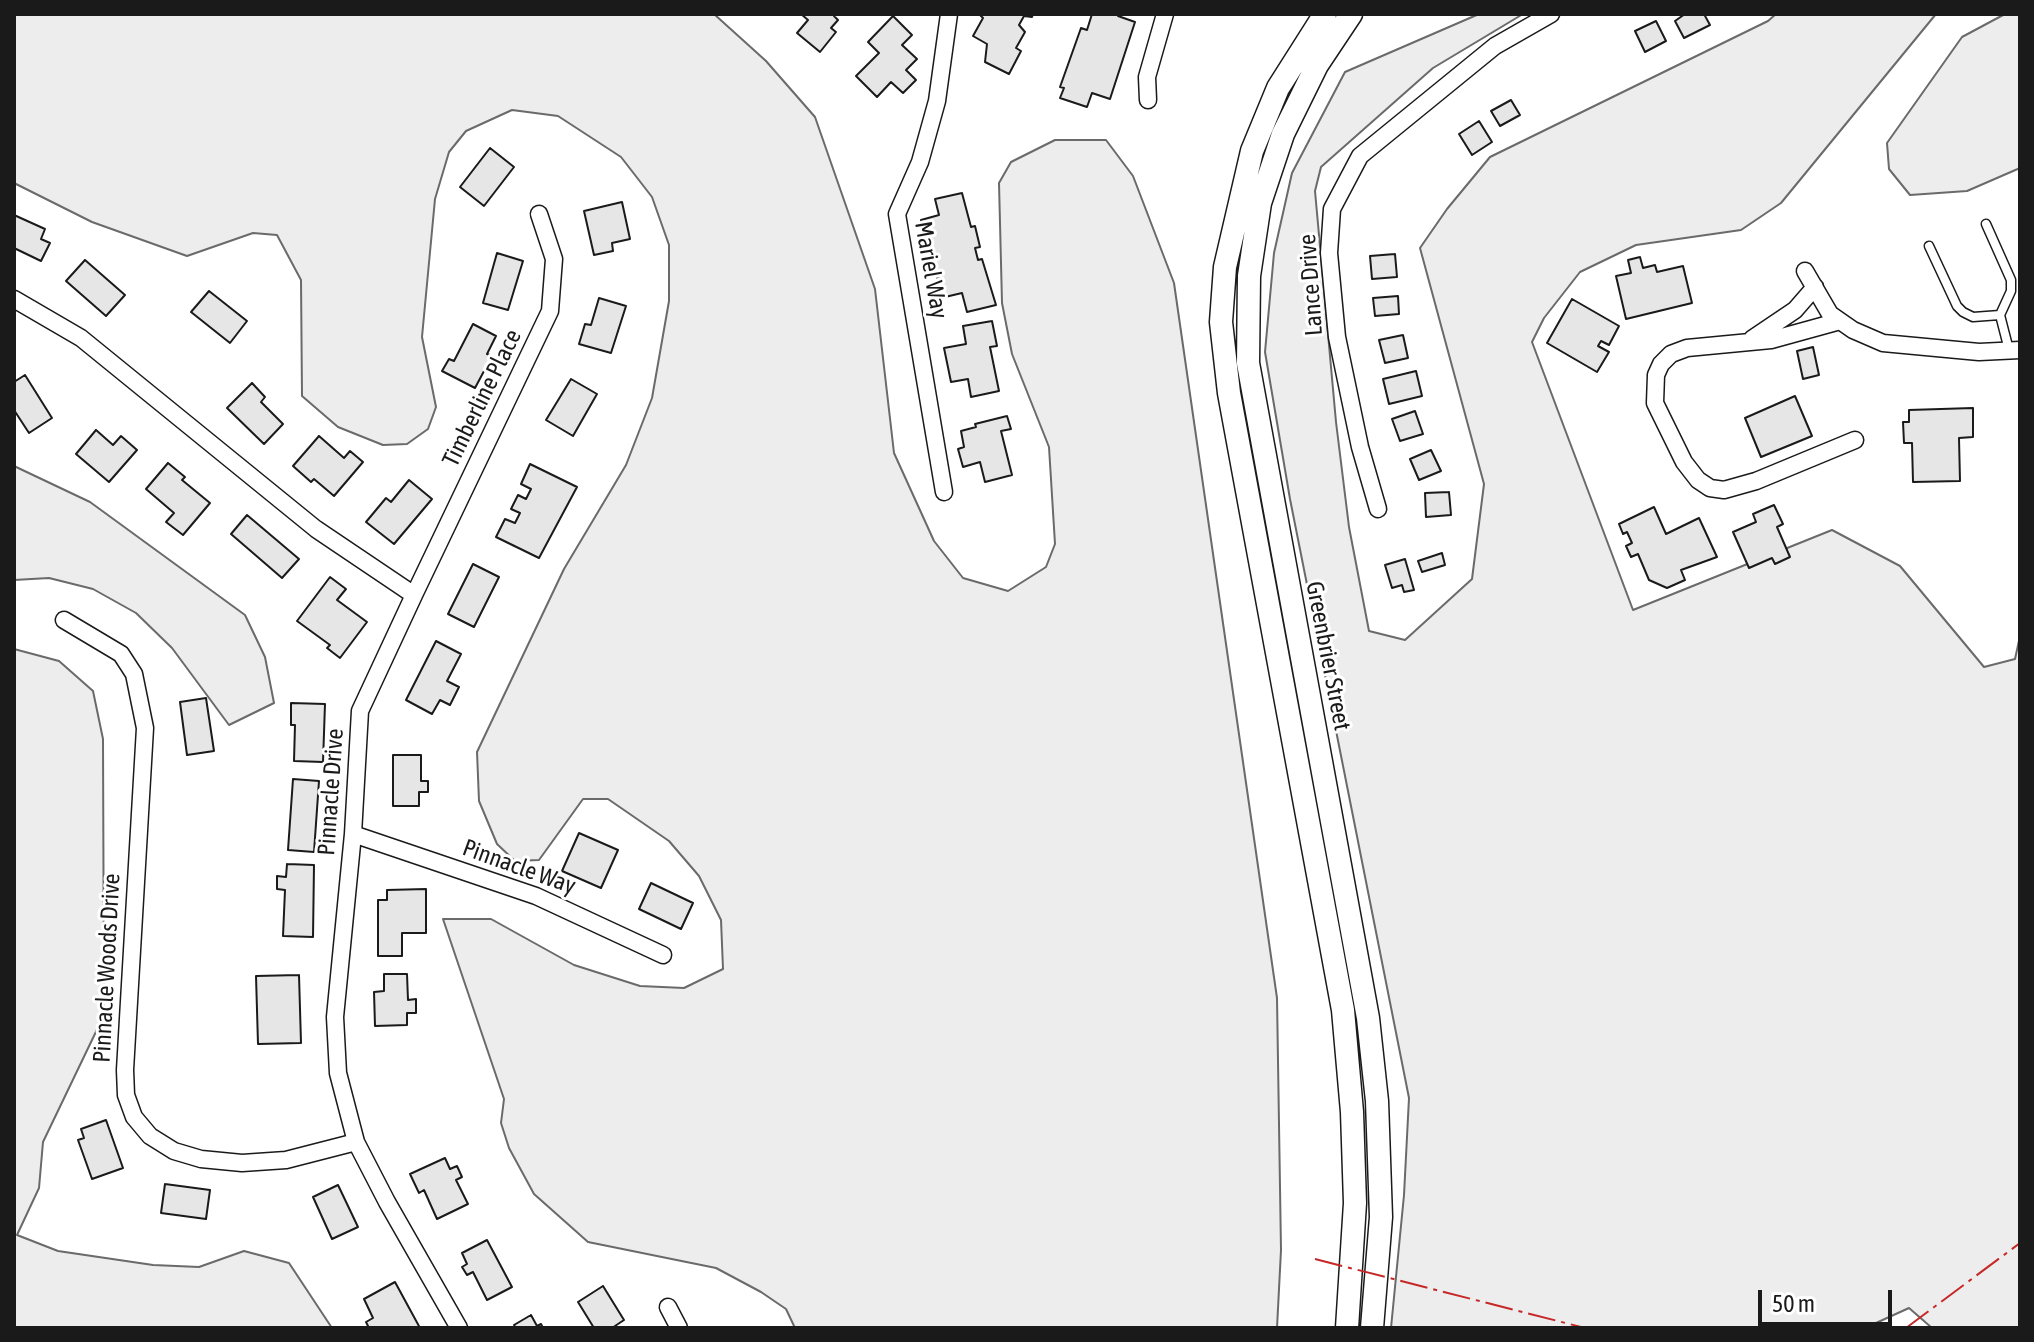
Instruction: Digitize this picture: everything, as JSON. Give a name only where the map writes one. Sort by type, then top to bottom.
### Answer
[{"type":"main road","name":"Greenbrier Street","points":[[1325,14],[1278,88],[1252,151],[1225,267],[1221,322],[1229,393],[1341,1000],[1352,1112],[1355,1203],[1347,1328]]},
{"type":"main road","name":"Greenbrier Street","points":[[1351,14],[1317,65],[1290,120],[1260,203],[1249,276],[1248,363],[1364,997],[1377,1101],[1381,1217],[1372,1328]]},
{"type":"street","name":"Mariel Way","points":[[944,492],[897,214],[920,162],[937,101],[949,14]]},
{"type":"street","points":[[1148,100],[1147,77],[1165,14]]},
{"type":"street","name":"Lance Drive","points":[[1378,509],[1360,447],[1337,337],[1329,253],[1332,209],[1360,156],[1495,46],[1551,14]]},
{"type":"street","name":"Timberline Place","points":[[414,595],[550,311],[554,259],[539,214]]},
{"type":"street","points":[[1805,271],[1830,314],[1853,330],[1883,343],[1979,352],[2015,351]]},
{"type":"street","points":[[1751,340],[1795,310],[1815,287]]},
{"type":"street","points":[[14,299],[81,338],[316,529],[414,595]]},
{"type":"street","points":[[1840,321],[1771,340],[1687,348],[1671,354],[1656,375],[1655,403],[1684,462],[1698,480],[1710,488],[1724,490],[1756,481],[1855,440]]},
{"type":"street","name":"Pinnacle Drive","points":[[414,595],[360,711],[353,834],[335,1017],[338,1073],[356,1142],[459,1328]]},
{"type":"street","name":"Pinnacle Woods Drive","points":[[64,620],[121,654],[134,674],[145,728],[125,1070],[126,1095],[134,1117],[150,1136],[174,1151],[201,1159],[242,1163],[286,1160],[356,1142]]},
{"type":"street","name":"Pinnacle Way","points":[[353,834],[536,896],[663,955]]},
{"type":"street","points":[[668,1307],[679,1328]]},
{"type":"lane","points":[[1986,224],[2011,280],[2011,291],[2000,315],[2015,351]]},
{"type":"lane","points":[[1929,246],[1957,306],[1963,312],[1973,317],[2000,315]]},
{"type":"lane","points":[[1341,1000],[1364,997]]},
{"type":"shaded area","points":[[14,14],[714,14],[766,61],[815,117],[875,289],[894,453],[934,541],[963,578],[1008,591],[1046,567],[1055,544],[1049,447],[1012,354],[1002,303],[999,183],[1011,162],[1055,140],[1106,140],[1133,176],[1174,283],[1277,998],[1281,1250],[1277,1328],[795,1328],[786,1309],[716,1268],[588,1242],[534,1194],[509,1148],[501,1123],[504,1099],[443,919],[491,919],[574,965],[640,986],[684,988],[723,969],[721,920],[699,876],[669,841],[608,799],[583,799],[539,860],[515,861],[497,844],[479,801],[477,752],[564,569],[626,465],[652,398],[669,301],[669,245],[652,197],[621,157],[558,116],[512,110],[466,131],[449,152],[435,199],[422,337],[436,407],[428,429],[407,444],[383,445],[338,427],[302,396],[301,280],[277,235],[253,233],[187,256],[92,222],[14,183]]},
{"type":"shaded area","points":[[1479,14],[1523,14],[1433,68],[1321,167],[1315,191],[1336,422],[1349,527],[1369,631],[1405,640],[1472,579],[1484,484],[1420,248],[1490,157],[1768,21],[1776,14],[1936,14],[1781,203],[1741,230],[1636,245],[1580,272],[1544,318],[1532,342],[1633,610],[1832,530],[1900,566],[1984,667],[2015,659],[2020,636],[2020,1328],[1932,1328],[1909,1308],[1865,1328],[1391,1328],[1404,1195],[1409,1098],[1290,499],[1265,352],[1274,253],[1292,173],[1345,72]]},
{"type":"shaded area","points":[[2005,14],[2020,14],[2020,168],[1967,191],[1910,195],[1889,169],[1887,143],[1962,37]]},
{"type":"shaded area","points":[[14,466],[90,502],[245,615],[265,657],[274,703],[229,725],[172,648],[136,613],[93,589],[49,578],[14,580]]},
{"type":"shaded area","points":[[14,649],[59,661],[93,691],[103,739],[104,1015],[43,1142],[39,1188],[17,1235],[58,1251],[153,1265],[199,1267],[244,1251],[289,1263],[332,1328],[14,1328]]},
{"type":"building","points":[[801,14],[836,14],[834,16],[838,20],[831,28],[836,32],[820,52],[797,33],[808,20]]},
{"type":"building","points":[[979,14],[1033,14],[1032,17],[1024,16],[1019,25],[1025,32],[1016,48],[1021,51],[1009,74],[985,62],[987,44],[973,36],[983,18]]},
{"type":"building","points":[[1092,14],[1118,14],[1135,22],[1110,99],[1092,93],[1087,107],[1060,98],[1064,88],[1060,87],[1081,28],[1087,30]]},
{"type":"building","points":[[1685,14],[1704,14],[1710,25],[1684,38],[1675,21]]},
{"type":"building","points":[[893,16],[912,35],[902,45],[917,59],[906,70],[916,80],[903,93],[891,82],[877,97],[856,76],[879,53],[868,42]]},
{"type":"building","points":[[1656,21],[1666,41],[1645,52],[1635,31]]},
{"type":"building","points":[[1511,100],[1520,115],[1500,126],[1491,111]]},
{"type":"building","points":[[1479,121],[1492,142],[1472,155],[1459,134]]},
{"type":"building","points":[[490,148],[514,167],[484,206],[460,187]]},
{"type":"building","points":[[962,193],[971,227],[975,226],[980,247],[975,248],[978,260],[982,259],[996,305],[967,312],[962,293],[945,297],[921,220],[939,215],[935,199]]},
{"type":"building","points":[[622,202],[630,239],[612,243],[613,251],[594,255],[584,211]]},
{"type":"building","points":[[14,215],[45,229],[41,239],[50,243],[41,261],[14,248]]},
{"type":"building","points":[[497,253],[523,261],[508,310],[483,303]]},
{"type":"building","points":[[1395,254],[1397,277],[1372,279],[1370,256]]},
{"type":"building","points":[[1640,257],[1643,268],[1655,265],[1657,272],[1683,266],[1692,303],[1626,319],[1616,276],[1631,273],[1628,260]]},
{"type":"building","points":[[85,260],[125,295],[106,316],[66,281]]},
{"type":"building","points":[[209,291],[247,321],[230,343],[191,312]]},
{"type":"building","points":[[1398,296],[1399,314],[1375,316],[1373,298]]},
{"type":"building","points":[[599,298],[626,306],[611,353],[579,344],[585,324],[591,325]]},
{"type":"building","points":[[1572,299],[1619,326],[1609,345],[1601,341],[1598,346],[1609,352],[1597,372],[1547,343]]},
{"type":"building","points":[[992,321],[997,346],[990,347],[999,391],[971,397],[968,379],[951,382],[944,348],[966,344],[963,326]]},
{"type":"building","points":[[473,324],[496,336],[487,354],[492,356],[475,388],[442,371],[449,359],[454,361]]},
{"type":"building","points":[[1403,335],[1408,358],[1385,363],[1379,340]]},
{"type":"building","points":[[1813,347],[1819,375],[1803,379],[1797,351]]},
{"type":"building","points":[[1416,371],[1422,396],[1389,404],[1383,379]]},
{"type":"building","points":[[25,375],[52,418],[29,433],[14,410],[14,382]]},
{"type":"building","points":[[571,379],[597,394],[573,436],[546,420]]},
{"type":"building","points":[[252,383],[265,397],[261,402],[283,424],[264,444],[227,408]]},
{"type":"building","points":[[1795,396],[1812,436],[1761,457],[1745,418]]},
{"type":"building","points":[[1973,408],[1973,437],[1959,438],[1960,481],[1913,482],[1912,443],[1904,443],[1903,422],[1909,422],[1909,410]]},
{"type":"building","points":[[1415,411],[1423,434],[1400,441],[1392,419]]},
{"type":"building","points":[[1007,416],[1011,429],[1001,431],[1012,475],[985,482],[980,462],[963,467],[958,449],[964,447],[961,431]]},
{"type":"building","points":[[96,430],[113,445],[121,436],[137,450],[109,482],[76,454]]},
{"type":"building","points":[[319,436],[344,458],[350,451],[363,462],[334,496],[293,466]]},
{"type":"building","points":[[1431,450],[1441,471],[1419,480],[1410,459]]},
{"type":"building","points":[[168,463],[185,477],[182,480],[210,503],[183,535],[166,522],[174,513],[146,489]]},
{"type":"building","points":[[530,464],[577,487],[539,558],[496,537],[505,519],[515,523],[520,513],[511,509],[518,495],[526,499],[531,489],[521,484]]},
{"type":"building","points":[[409,480],[432,499],[394,544],[366,522],[386,498],[391,502]]},
{"type":"building","points":[[1449,492],[1451,515],[1426,517],[1425,493]]},
{"type":"building","points":[[1774,505],[1783,524],[1777,527],[1790,557],[1775,564],[1772,558],[1749,568],[1733,532],[1756,522],[1753,514]]},
{"type":"building","points":[[1654,507],[1666,534],[1699,518],[1717,557],[1681,570],[1685,580],[1667,588],[1649,580],[1638,554],[1631,557],[1626,546],[1632,543],[1619,524]]},
{"type":"building","points":[[247,515],[299,559],[282,578],[231,534]]},
{"type":"building","points":[[1442,553],[1445,565],[1422,572],[1418,561]]},
{"type":"building","points":[[1405,559],[1414,590],[1404,592],[1402,585],[1392,588],[1385,565]]},
{"type":"building","points":[[473,564],[499,577],[474,627],[448,614]]},
{"type":"building","points":[[330,577],[346,589],[337,600],[367,622],[340,658],[327,648],[330,645],[297,621]]},
{"type":"building","points":[[436,641],[461,654],[447,681],[459,687],[450,705],[440,700],[432,714],[406,700]]},
{"type":"building","points":[[206,698],[214,751],[187,755],[180,702]]},
{"type":"building","points":[[291,703],[325,704],[323,762],[294,761],[295,725],[291,725]]},
{"type":"building","points":[[393,755],[421,755],[421,781],[428,781],[428,792],[419,792],[419,806],[393,806]]},
{"type":"building","points":[[293,779],[319,781],[314,852],[288,850]]},
{"type":"building","points":[[579,833],[618,850],[601,888],[562,871]]},
{"type":"building","points":[[287,864],[314,865],[313,937],[283,936],[285,890],[277,889],[277,876],[286,877]]},
{"type":"building","points":[[651,883],[693,903],[681,929],[639,909]]},
{"type":"building","points":[[426,889],[426,933],[402,933],[402,956],[378,956],[378,900],[387,900],[387,890]]},
{"type":"building","points":[[384,974],[407,974],[408,1000],[416,999],[416,1013],[407,1013],[407,1025],[375,1026],[374,992],[384,991]]},
{"type":"building","points":[[299,975],[301,1043],[258,1044],[256,976]]},
{"type":"building","points":[[106,1120],[123,1168],[92,1179],[78,1140],[84,1138],[81,1129]]},
{"type":"building","points":[[445,1158],[450,1169],[457,1166],[462,1177],[456,1180],[468,1204],[437,1219],[424,1190],[419,1193],[410,1174]]},
{"type":"building","points":[[165,1184],[210,1190],[206,1219],[161,1213]]},
{"type":"building","points":[[338,1185],[358,1227],[332,1239],[313,1197]]},
{"type":"building","points":[[487,1240],[512,1287],[487,1300],[473,1272],[467,1275],[462,1267],[467,1264],[462,1253]]},
{"type":"building","points":[[395,1282],[420,1328],[369,1328],[366,1322],[373,1318],[364,1299]]},
{"type":"building","points":[[603,1286],[624,1320],[612,1328],[594,1328],[578,1302]]},
{"type":"building","points":[[531,1315],[537,1326],[541,1324],[543,1328],[516,1328],[514,1325]]},
{"type":"power","points":[[1906,1328],[2020,1243]]},
{"type":"power","points":[[1315,1259],[1585,1328]]}]
